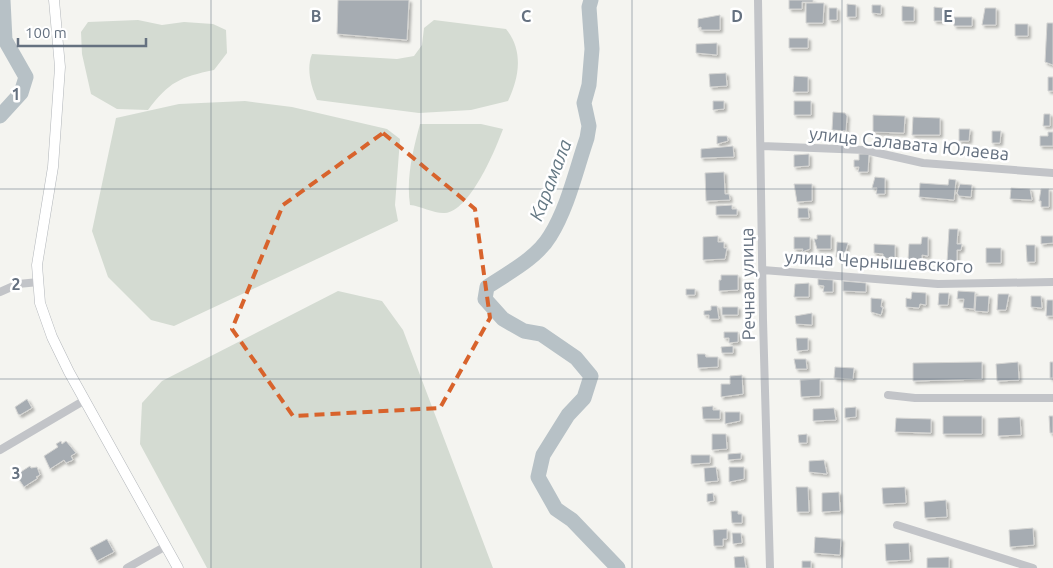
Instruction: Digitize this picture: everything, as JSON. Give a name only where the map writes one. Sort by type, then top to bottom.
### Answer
[{"type":"street","points":[[54,0],[60,67],[58,119],[53,167],[37,265],[40,303],[52,337],[178,568]]},
{"type":"street","name":"Речная улица","points":[[758,0],[762,270],[770,568]]},
{"type":"street","name":"улица Салавата Юлаева","points":[[761,146],[865,150],[923,163],[1053,173]]},
{"type":"street","name":"улица Чернышевского","points":[[762,270],[938,284],[1053,282]]},
{"type":"street","points":[[0,292],[18,284],[38,282]]},
{"type":"street","points":[[888,395],[915,398],[1053,398]]},
{"type":"street","points":[[0,450],[85,400]]},
{"type":"street","points":[[898,525],[1033,568]]},
{"type":"street","points":[[127,568],[166,546]]},
{"type":"highlighted area","points":[[383,133],[475,209],[490,318],[440,408],[293,416],[232,329],[283,205]]},
{"type":"shaded area","points":[[138,20],[162,25],[184,22],[213,24],[226,30],[227,53],[214,70],[184,78],[169,87],[148,110],[117,109],[91,94],[82,54],[81,32],[88,22]]},
{"type":"shaded area","points":[[434,20],[506,29],[512,37],[515,46],[518,65],[515,83],[508,101],[471,110],[419,113],[317,100],[310,77],[309,66],[312,54],[397,59],[414,56],[422,45],[424,28]]},
{"type":"shaded area","points":[[245,101],[292,107],[387,129],[400,139],[395,205],[398,221],[174,326],[151,320],[108,277],[92,231],[116,118],[179,104]]},
{"type":"shaded area","points":[[420,124],[481,124],[503,129],[488,165],[472,191],[454,210],[445,213],[410,205],[410,174]]},
{"type":"shaded area","points":[[338,291],[382,301],[403,330],[493,568],[207,568],[140,444],[142,403],[162,381]]},
{"type":"building","points":[[338,0],[409,0],[407,40],[337,34]]},
{"type":"building","points":[[789,0],[813,0],[813,2],[802,2],[802,9],[789,9]]},
{"type":"building","points":[[806,3],[824,3],[823,23],[806,23]]},
{"type":"building","points":[[847,4],[856,5],[856,17],[847,17]]},
{"type":"building","points":[[872,5],[881,5],[881,14],[872,13]]},
{"type":"building","points":[[902,6],[914,7],[914,21],[902,21]]},
{"type":"building","points":[[934,7],[943,8],[943,21],[934,21]]},
{"type":"building","points":[[829,8],[837,8],[837,20],[829,20]]},
{"type":"building","points":[[985,8],[996,8],[996,25],[982,25]]},
{"type":"building","points":[[720,15],[720,30],[701,30],[701,27],[698,28],[698,19]]},
{"type":"building","points":[[954,17],[972,17],[972,26],[954,26]]},
{"type":"building","points":[[1047,23],[1053,23],[1053,65],[1045,62]]},
{"type":"building","points":[[1015,24],[1028,24],[1028,36],[1015,36]]},
{"type":"building","points":[[789,38],[808,38],[808,48],[789,48]]},
{"type":"building","points":[[717,43],[717,55],[696,53],[696,44]]},
{"type":"building","points":[[726,73],[727,86],[710,87],[709,74]]},
{"type":"building","points":[[794,76],[808,77],[808,92],[793,92]]},
{"type":"building","points":[[1048,77],[1053,77],[1053,91],[1048,91]]},
{"type":"building","points":[[713,101],[724,101],[724,109],[713,110]]},
{"type":"building","points":[[794,101],[811,101],[811,115],[794,115]]},
{"type":"building","points":[[833,112],[845,113],[847,116],[846,131],[832,130]]},
{"type":"building","points":[[1044,114],[1050,114],[1050,126],[1043,126]]},
{"type":"building","points":[[873,115],[905,116],[904,133],[873,132]]},
{"type":"building","points":[[913,117],[940,118],[940,135],[912,135]]},
{"type":"building","points":[[959,129],[970,129],[969,141],[959,141]]},
{"type":"building","points":[[992,131],[1001,131],[1000,143],[992,143]]},
{"type":"building","points":[[1048,132],[1053,132],[1053,146],[1040,146],[1040,136],[1048,136]]},
{"type":"building","points":[[717,136],[727,136],[728,141],[717,144]]},
{"type":"building","points":[[733,146],[734,157],[701,158],[701,149]]},
{"type":"building","points":[[809,154],[809,166],[794,167],[794,155]]},
{"type":"building","points":[[859,154],[869,154],[868,172],[858,172],[859,167],[854,167],[854,160],[859,160]]},
{"type":"building","points":[[724,172],[725,194],[729,194],[730,200],[706,201],[705,173]]},
{"type":"building","points":[[875,177],[885,178],[885,194],[876,194],[877,188],[872,188]]},
{"type":"building","points":[[949,179],[956,180],[954,200],[919,197],[920,183],[948,185]]},
{"type":"building","points":[[794,184],[812,184],[812,201],[797,202]]},
{"type":"building","points":[[960,184],[972,185],[971,197],[959,196],[957,193]]},
{"type":"building","points":[[1011,188],[1030,189],[1032,200],[1010,199]]},
{"type":"building","points":[[1041,189],[1049,189],[1049,207],[1041,207],[1041,201],[1039,201]]},
{"type":"building","points":[[732,205],[732,209],[737,209],[737,215],[716,215],[716,206]]},
{"type":"building","points":[[798,208],[808,208],[809,218],[798,218]]},
{"type":"building","points":[[949,229],[958,229],[957,244],[962,244],[961,250],[957,250],[957,263],[947,262]]},
{"type":"building","points":[[817,235],[831,235],[831,249],[817,249],[814,239],[817,239]]},
{"type":"building","points":[[718,236],[718,242],[724,242],[724,248],[727,248],[725,259],[703,260],[703,237]]},
{"type":"building","points":[[1041,236],[1053,236],[1053,243],[1041,244]]},
{"type":"building","points":[[794,237],[810,237],[810,249],[802,252],[803,249],[794,249]]},
{"type":"building","points":[[922,237],[928,237],[928,256],[922,255],[922,261],[908,260],[909,244],[921,244]]},
{"type":"building","points":[[837,242],[848,243],[844,258],[836,257]]},
{"type":"building","points":[[874,244],[895,245],[895,259],[883,258],[883,254],[874,253]]},
{"type":"building","points":[[1026,245],[1035,245],[1035,262],[1027,262]]},
{"type":"building","points":[[986,248],[1001,248],[1001,263],[986,263]]},
{"type":"building","points":[[721,275],[738,275],[738,290],[719,291]]},
{"type":"building","points":[[818,279],[833,280],[833,292],[823,292],[824,286],[818,285]]},
{"type":"building","points":[[843,281],[866,283],[866,292],[843,291]]},
{"type":"building","points":[[809,283],[809,297],[794,297],[795,284]]},
{"type":"building","points":[[686,289],[695,289],[695,295],[686,295]]},
{"type":"building","points":[[958,291],[975,292],[974,309],[963,308],[964,299],[957,299]]},
{"type":"building","points":[[912,292],[926,293],[926,305],[920,304],[919,308],[906,307],[906,298],[911,299]]},
{"type":"building","points":[[939,293],[949,293],[948,305],[938,305]]},
{"type":"building","points":[[998,294],[1009,294],[1006,310],[997,310]]},
{"type":"building","points":[[976,296],[989,296],[988,312],[975,311]]},
{"type":"building","points":[[1031,296],[1041,296],[1042,308],[1031,307]]},
{"type":"building","points":[[871,298],[882,299],[881,315],[871,312]]},
{"type":"building","points":[[1047,300],[1053,300],[1053,316],[1046,316]]},
{"type":"building","points":[[711,306],[717,306],[719,319],[709,319],[709,315],[704,315],[704,311],[711,310]]},
{"type":"building","points":[[722,307],[738,307],[738,315],[722,315]]},
{"type":"building","points":[[812,313],[812,325],[796,324],[795,316]]},
{"type":"building","points":[[724,332],[738,332],[738,342],[729,343],[729,338],[724,338]]},
{"type":"building","points":[[796,338],[808,338],[808,350],[797,351]]},
{"type":"building","points":[[733,346],[733,353],[722,353],[721,347]]},
{"type":"building","points":[[697,354],[705,354],[706,357],[718,357],[718,367],[698,368]]},
{"type":"building","points":[[794,359],[806,359],[807,369],[796,369]]},
{"type":"building","points":[[982,362],[982,379],[913,381],[913,363]]},
{"type":"building","points":[[1018,362],[1019,380],[997,381],[996,364]]},
{"type":"building","points":[[1050,362],[1053,362],[1053,378],[1050,378]]},
{"type":"building","points":[[835,367],[854,368],[853,379],[834,378]]},
{"type":"building","points":[[742,375],[743,394],[721,397],[721,384],[730,384],[730,376]]},
{"type":"building","points":[[820,379],[820,396],[801,397],[800,380]]},
{"type":"building","points":[[27,399],[32,408],[20,415],[18,414],[15,407]]},
{"type":"building","points":[[713,406],[713,410],[720,410],[720,419],[703,419],[702,407]]},
{"type":"building","points":[[856,407],[856,417],[845,418],[845,408]]},
{"type":"building","points":[[834,408],[836,420],[813,421],[813,409]]},
{"type":"building","points":[[725,412],[740,412],[740,421],[725,424]]},
{"type":"building","points":[[943,416],[982,416],[982,434],[943,434]]},
{"type":"building","points":[[1049,416],[1053,416],[1053,433],[1050,433]]},
{"type":"building","points":[[1020,417],[1021,435],[998,436],[998,418]]},
{"type":"building","points":[[896,418],[931,419],[931,433],[895,432]]},
{"type":"building","points":[[712,434],[726,434],[727,449],[712,450]]},
{"type":"building","points":[[807,434],[807,443],[799,443],[798,435]]},
{"type":"building","points":[[61,441],[62,444],[66,441],[76,453],[71,456],[73,460],[66,463],[64,460],[50,469],[44,456],[58,447],[56,444]]},
{"type":"building","points":[[741,453],[741,459],[728,460],[728,454]]},
{"type":"building","points":[[691,455],[710,455],[710,463],[691,464]]},
{"type":"building","points":[[824,460],[827,474],[809,472],[809,461]]},
{"type":"building","points":[[30,466],[31,468],[37,467],[40,475],[24,487],[16,475]]},
{"type":"building","points":[[716,467],[718,481],[705,482],[704,468]]},
{"type":"building","points":[[729,467],[744,467],[744,479],[729,482]]},
{"type":"building","points":[[796,487],[808,487],[809,512],[797,512]]},
{"type":"building","points":[[905,487],[906,503],[883,504],[882,488]]},
{"type":"building","points":[[839,492],[840,511],[822,512],[822,493]]},
{"type":"building","points":[[713,493],[714,501],[707,502],[707,494]]},
{"type":"building","points":[[946,500],[947,517],[925,518],[924,502]]},
{"type":"building","points":[[731,511],[738,511],[738,514],[742,514],[742,523],[732,523]]},
{"type":"building","points":[[1033,528],[1034,545],[1010,547],[1009,530]]},
{"type":"building","points":[[727,529],[727,539],[723,539],[723,546],[714,546],[713,530]]},
{"type":"building","points":[[732,533],[741,533],[742,543],[733,544]]},
{"type":"building","points":[[815,537],[841,539],[840,555],[814,553]]},
{"type":"building","points":[[107,539],[114,552],[97,561],[90,548]]},
{"type":"building","points":[[909,543],[910,560],[886,561],[885,544]]},
{"type":"building","points":[[744,556],[746,568],[735,568],[734,557]]},
{"type":"building","points":[[949,557],[949,568],[927,568],[927,558]]},
{"type":"building","points":[[802,561],[811,561],[811,568],[802,568]]},
{"type":"waterway","points":[[0,116],[21,93],[26,77],[5,40],[3,0]]},
{"type":"waterway","name":"Карамала","points":[[591,0],[589,7],[592,49],[589,85],[584,103],[589,126],[567,201],[556,225],[544,244],[530,258],[487,287],[485,299],[503,319],[524,331],[541,334],[576,358],[591,376],[584,398],[568,415],[543,455],[538,477],[556,509],[572,520],[618,568]]}]
